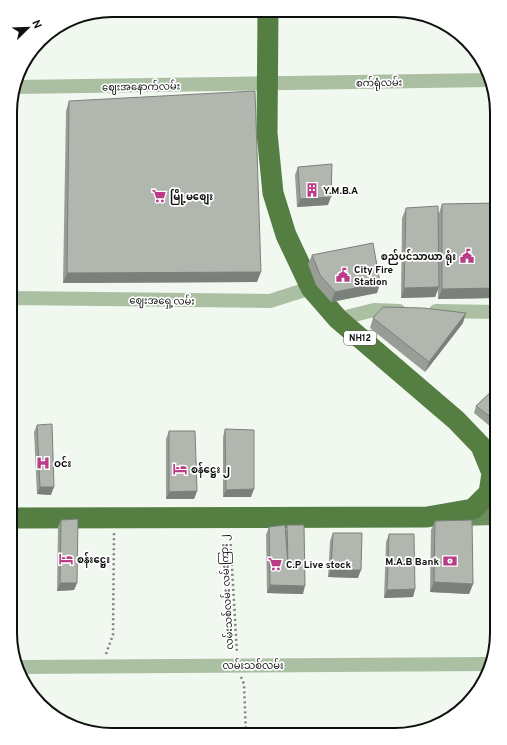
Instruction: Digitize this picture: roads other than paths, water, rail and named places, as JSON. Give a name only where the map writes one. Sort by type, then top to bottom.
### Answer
[{"type":"highway","name":"NH12","points":[[268,17],[267,133],[273,193],[286,235],[310,288],[338,320],[456,420],[481,446],[490,468]]},
{"type":"highway","name":"NH12","points":[[17,518],[427,517],[473,510],[489,493],[490,486]]},
{"type":"main road","points":[[481,446],[490,453]]},
{"type":"main road","points":[[427,517],[490,516]]},
{"type":"street","name":"စက်ရုံလမ်း","points":[[268,84],[485,80]]},
{"type":"street","name":"ဈေးအနောက်လမ်း","points":[[21,87],[268,84]]},
{"type":"street","name":"ဈေးအရှေ့လမ်း","points":[[17,298],[270,301],[310,288]]},
{"type":"street","points":[[338,320],[374,310],[490,312]]},
{"type":"street","name":"လမ်းသစ်လမ်း","points":[[23,667],[485,664]]},
{"type":"place","name":"Y.M.B.A","points":[[312,190]]},
{"type":"place","name":"မြို့မစျေး","points":[[159,196]]},
{"type":"place","name":"စည်ပင်သာယာ ရုံး","points":[[467,256]]},
{"type":"place","name":"City Fire Station","points":[[343,275]]},
{"type":"place","name":"ဝင်း","points":[[43,463]]},
{"type":"place","name":"စန်ဋ္ဌေး ၂","points":[[180,469]]},
{"type":"place","name":"စန်းဋ္ဌေး","points":[[66,559]]},
{"type":"place","name":"M.A.B Bank","points":[[450,561]]},
{"type":"place","name":"C.P Live stock","points":[[275,564]]}]
